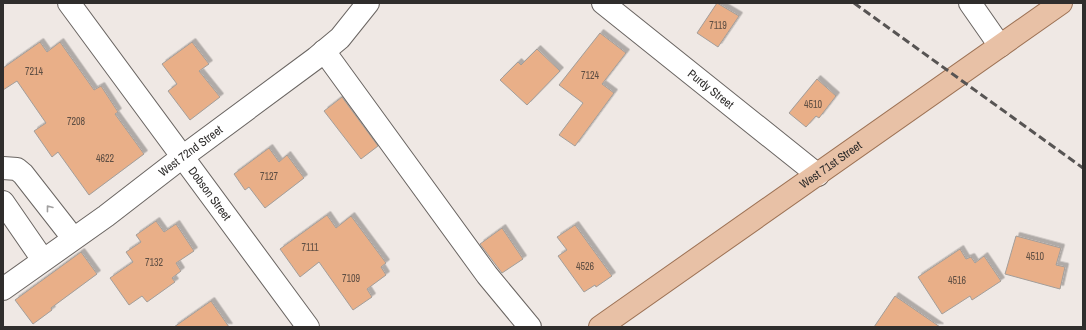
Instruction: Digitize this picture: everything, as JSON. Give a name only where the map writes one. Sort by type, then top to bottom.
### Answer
[{"type":"main road","name":"West 71st Street","points":[[600,327],[1061,3]]},
{"type":"street","name":"Dobson Street","points":[[69,3],[181,158],[308,327]]},
{"type":"street","name":"West 72nd Street","points":[[3,288],[73,238],[324,51],[340,38],[368,3]]},
{"type":"street","name":"Purdy Street","points":[[603,3],[818,175]]},
{"type":"street","points":[[970,3],[1000,46]]},
{"type":"street","points":[[324,51],[487,275],[530,327]]},
{"type":"street","points":[[3,168],[16,169],[23,174],[73,238]]},
{"type":"street","points":[[3,202],[43,260]]},
{"type":"building","points":[[717,3],[739,16],[718,47],[697,33]]},
{"type":"building","points":[[600,33],[626,53],[602,84],[614,93],[575,146],[559,135],[583,103],[559,85]]},
{"type":"building","points":[[40,42],[47,52],[60,42],[94,90],[101,86],[118,112],[115,114],[144,154],[89,195],[58,152],[52,157],[34,131],[46,123],[17,81],[3,90],[3,68]]},
{"type":"building","points":[[192,42],[209,64],[199,71],[220,97],[190,120],[168,91],[177,84],[162,64]]},
{"type":"building","points":[[537,49],[560,71],[527,105],[500,80],[518,62],[521,65]]},
{"type":"building","points":[[817,79],[836,96],[819,118],[816,116],[806,127],[789,113]]},
{"type":"building","points":[[342,97],[378,146],[361,159],[324,111]]},
{"type":"building","points":[[269,148],[279,162],[287,155],[304,178],[265,208],[249,187],[245,190],[234,174]]},
{"type":"building","points":[[327,215],[336,228],[351,216],[386,263],[381,267],[386,275],[367,289],[372,297],[353,310],[319,262],[300,277],[280,249]]},
{"type":"building","points":[[156,221],[164,232],[176,224],[194,251],[176,263],[181,271],[172,278],[175,282],[147,302],[142,296],[129,305],[110,278],[133,262],[126,252],[141,242],[136,235]]},
{"type":"building","points":[[575,225],[612,276],[596,287],[595,285],[584,292],[558,256],[567,250],[557,237]]},
{"type":"building","points":[[502,228],[523,259],[502,273],[480,244]]},
{"type":"building","points":[[1016,236],[1061,248],[1056,265],[1065,267],[1060,289],[1005,274]]},
{"type":"building","points":[[960,249],[966,259],[971,257],[975,263],[984,256],[1001,281],[972,300],[970,296],[942,314],[918,277]]},
{"type":"building","points":[[81,252],[97,274],[51,308],[52,310],[33,324],[15,300]]},
{"type":"building","points":[[895,296],[940,327],[874,327]]},
{"type":"building","points":[[211,301],[229,327],[174,327]]},
{"type":"railway","points":[[854,3],[1083,168]]}]
